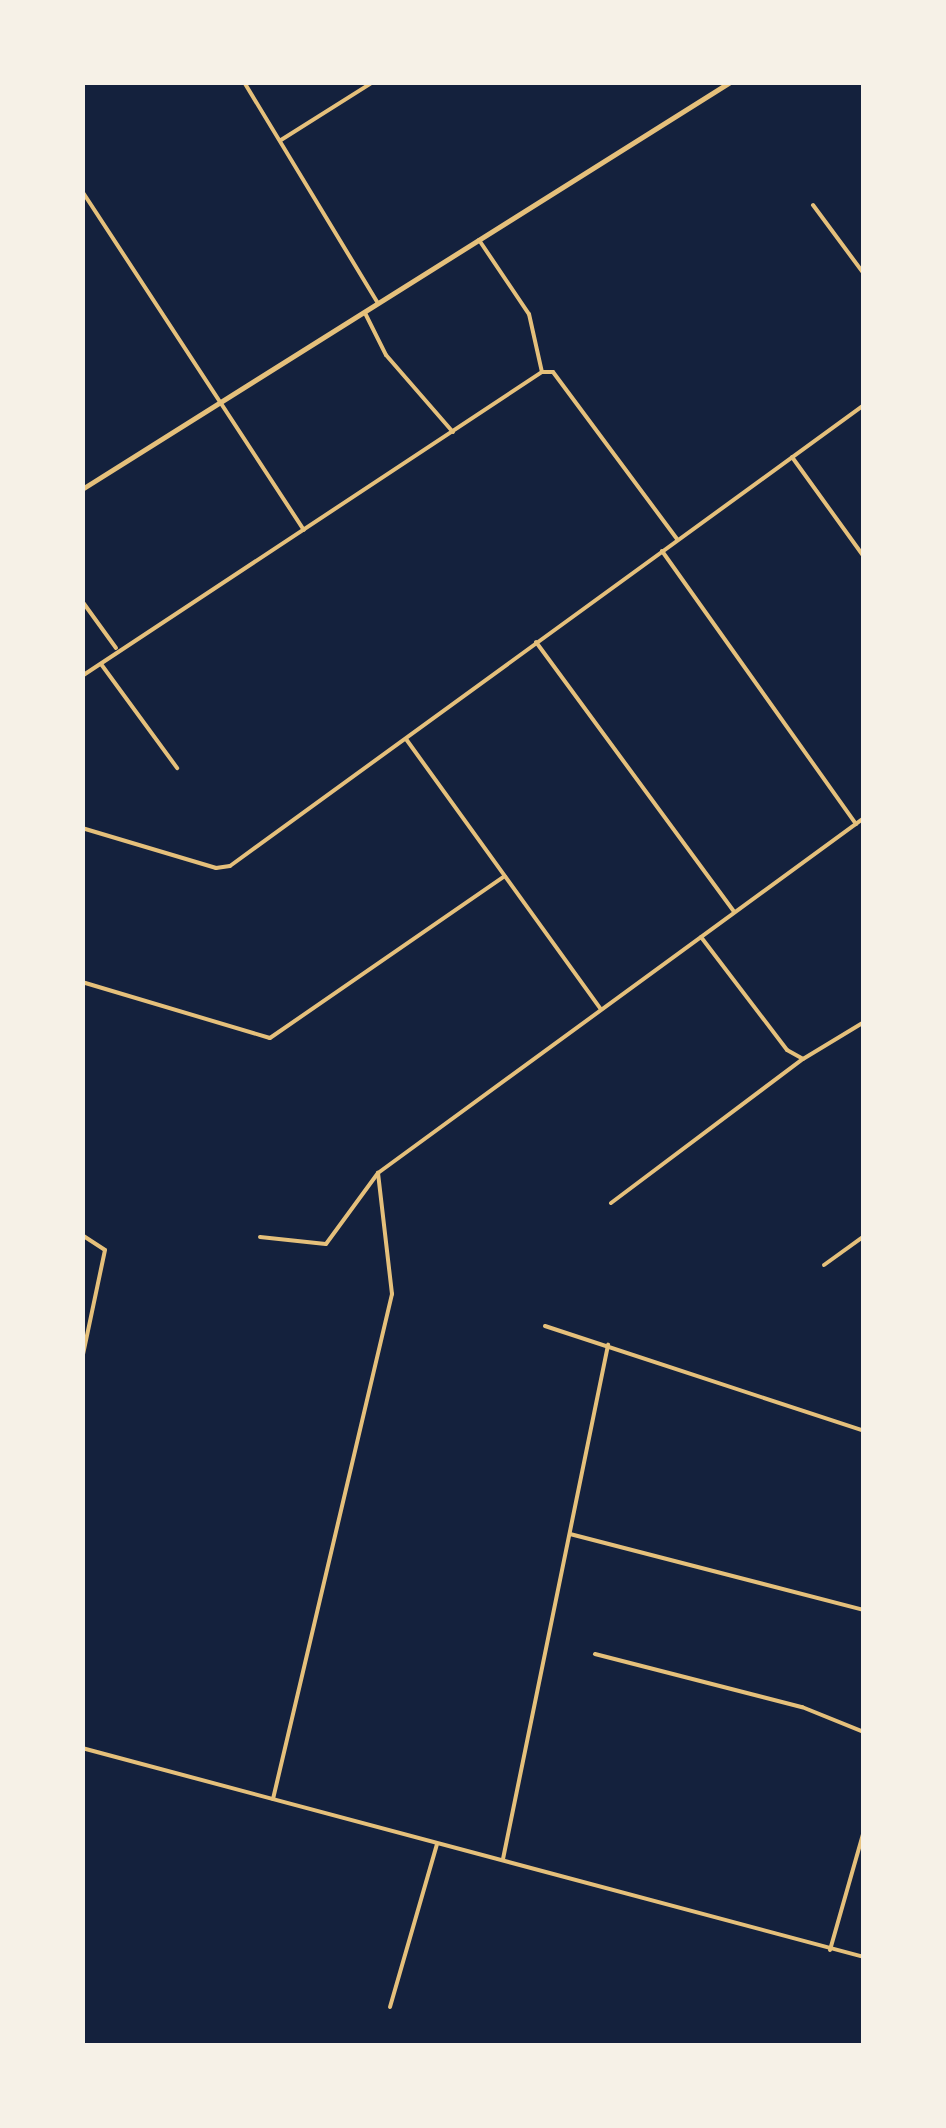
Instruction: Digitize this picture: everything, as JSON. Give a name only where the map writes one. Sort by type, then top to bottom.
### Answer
[{"type":"street","points":[[244,82],[378,303]]},
{"type":"street","points":[[281,140],[374,82]]},
{"type":"street","points":[[82,489],[730,82]]},
{"type":"street","points":[[82,190],[304,531]]},
{"type":"street","points":[[813,205],[864,274]]},
{"type":"street","points":[[479,240],[529,314],[542,372]]},
{"type":"street","points":[[364,312],[386,355],[453,432]]},
{"type":"street","points":[[82,676],[102,664],[116,648],[304,531],[542,372],[553,372],[677,540]]},
{"type":"street","points":[[82,828],[225,868],[864,405]]},
{"type":"street","points":[[792,457],[864,557]]},
{"type":"street","points":[[662,550],[856,824]]},
{"type":"street","points":[[82,601],[116,648]]},
{"type":"street","points":[[536,642],[734,912]]},
{"type":"street","points":[[102,664],[178,768]]},
{"type":"street","points":[[406,739],[601,1009]]},
{"type":"street","points":[[260,1237],[326,1244],[378,1173],[864,818]]},
{"type":"street","points":[[82,982],[270,1038],[506,876]]},
{"type":"street","points":[[701,936],[787,1050],[802,1059]]},
{"type":"street","points":[[612,1203],[802,1059],[864,1022]]},
{"type":"street","points":[[273,1799],[392,1294],[378,1173]]},
{"type":"street","points":[[82,1234],[105,1250],[82,1359]]},
{"type":"street","points":[[824,1265],[864,1236]]},
{"type":"street","points":[[545,1326],[864,1431]]},
{"type":"street","points":[[502,1861],[608,1345]]},
{"type":"street","points":[[570,1534],[864,1610]]},
{"type":"street","points":[[595,1654],[802,1707],[864,1732]]},
{"type":"street","points":[[82,1748],[864,1957]]},
{"type":"street","points":[[830,1950],[864,1831]]},
{"type":"street","points":[[390,2008],[437,1844]]}]
